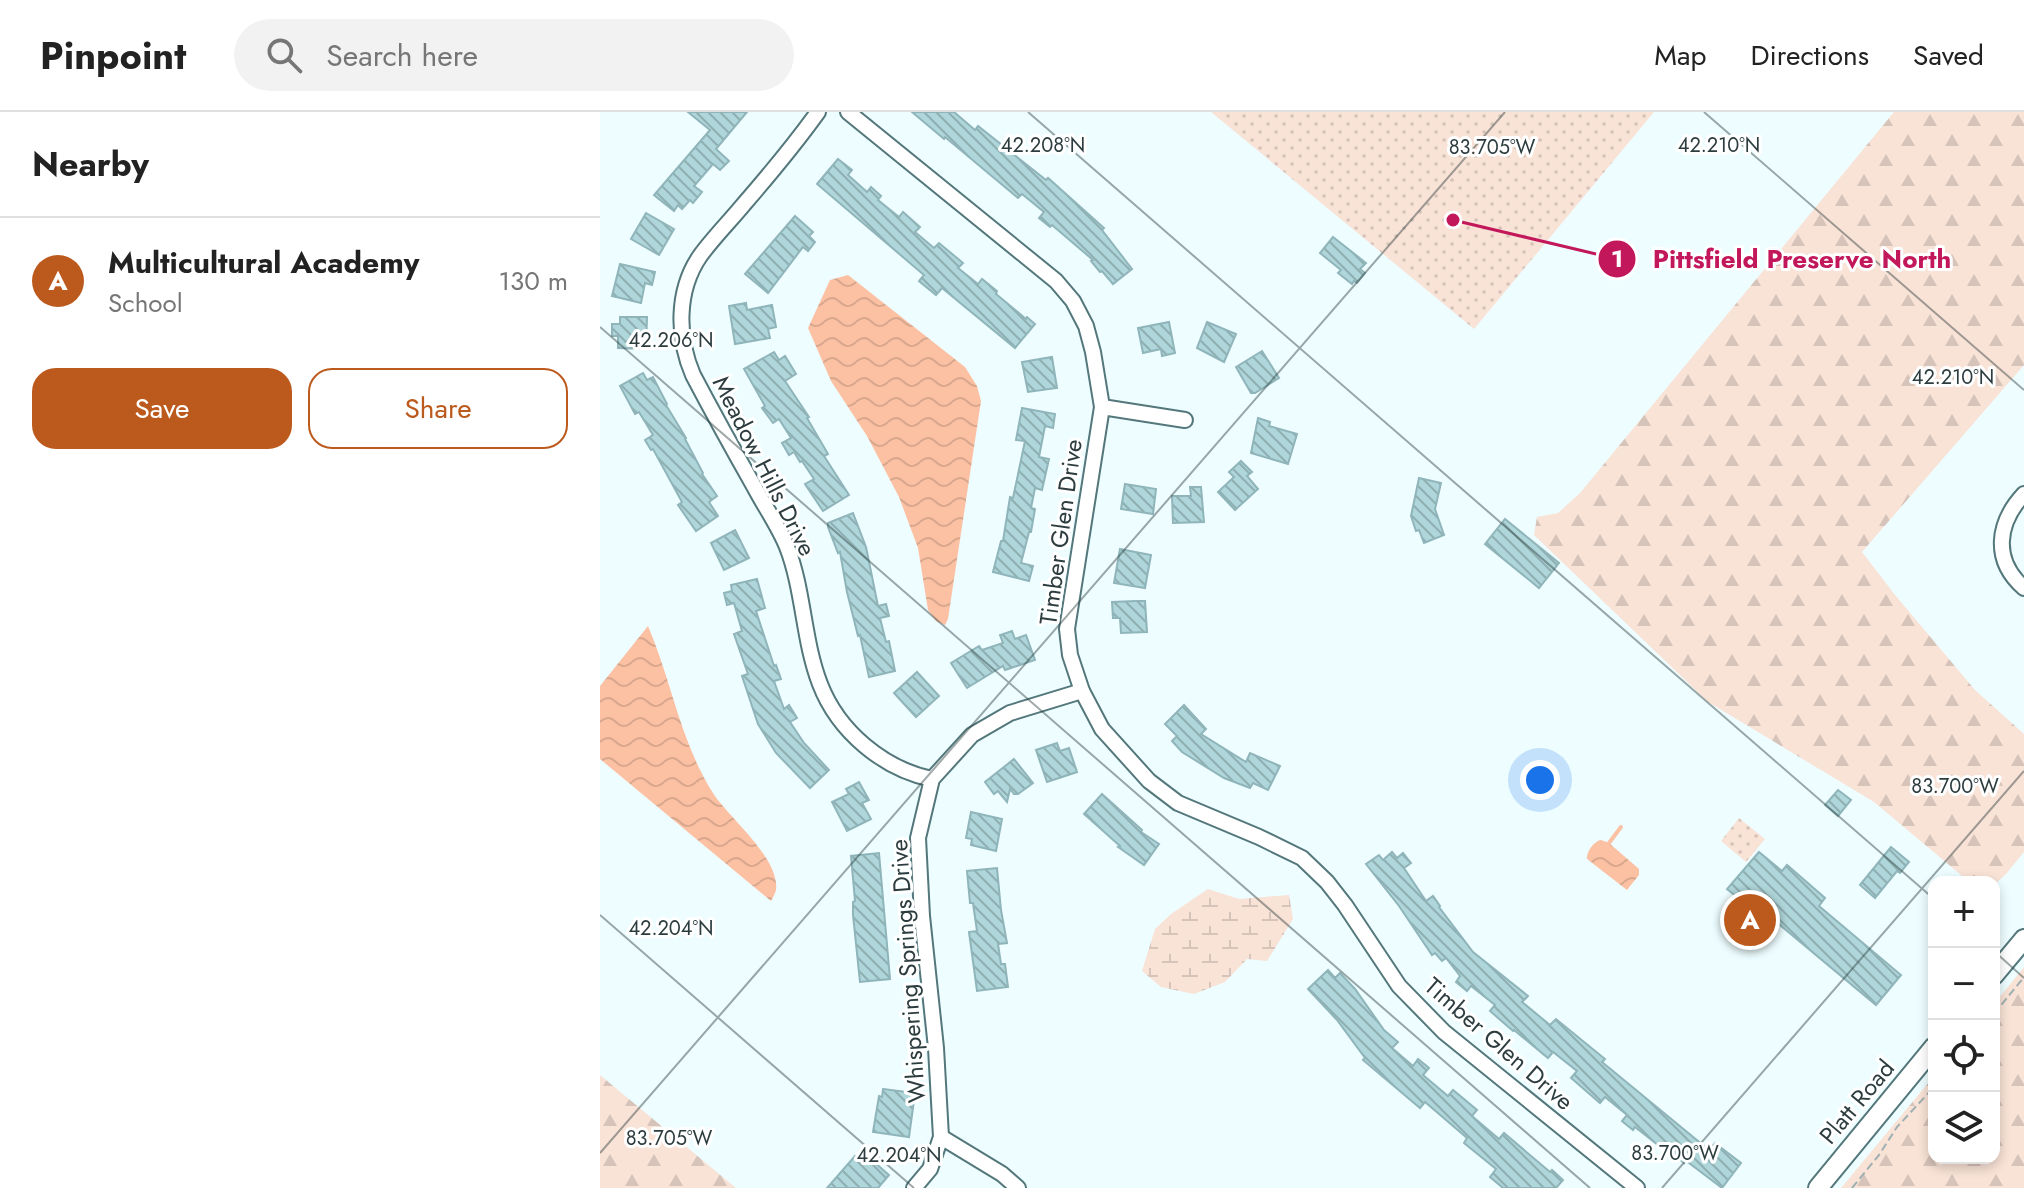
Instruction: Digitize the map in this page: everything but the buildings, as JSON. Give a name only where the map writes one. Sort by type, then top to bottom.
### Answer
[{"type":"main road","points":[[2000,968],[2024,939]]},
{"type":"main road","name":"Platt Road","points":[[1818,1188],[1928,1054]]},
{"type":"street","name":"Meadow Hills Drive","points":[[818,112],[700,257],[688,282],[682,309],[684,350],[693,375],[786,544],[826,696],[843,722],[876,754],[902,770],[932,779]]},
{"type":"street","name":"Timber Glen Drive","points":[[848,112],[1056,281],[1080,313],[1090,339],[1102,407],[1067,629],[1070,655],[1082,691],[1102,729],[1149,781],[1178,803],[1302,858],[1327,882],[1399,986],[1421,1011],[1637,1188]]},
{"type":"street","points":[[1102,407],[1185,420]]},
{"type":"street","points":[[2024,494],[2004,525],[2002,546],[2004,565],[2024,588]]},
{"type":"street","name":"Whispering Springs Drive","points":[[914,1188],[930,1169],[941,1137],[918,838],[932,779],[972,735],[1010,713],[1082,691]]},
{"type":"street","points":[[941,1137],[1002,1174],[1018,1188]]},
{"type":"path","points":[[2000,1007],[2024,977]]},
{"type":"path","points":[[1852,1188],[1895,1129],[1929,1092]]},
{"type":"green space","points":[[1211,112],[1654,112],[1474,329]]},
{"type":"green space","points":[[1894,112],[2024,112],[2024,365],[1862,552],[1975,690],[2024,734],[2024,852],[2000,880],[2000,876],[1962,876],[1874,802],[1708,702],[1534,535],[1537,517],[1558,513],[1580,493]]},
{"type":"green space","points":[[1739,818],[1765,839],[1746,862],[1721,841]]},
{"type":"green space","points":[[1208,889],[1239,899],[1289,895],[1293,919],[1267,961],[1247,959],[1225,982],[1194,994],[1161,987],[1142,971],[1155,929]]},
{"type":"green space","points":[[2024,967],[2024,1188],[1841,1188],[1928,1083],[1928,1164],[2000,1164],[2000,997]]},
{"type":"green space","points":[[600,1075],[736,1188],[600,1188]]},
{"type":"water","points":[[848,275],[965,367],[977,386],[981,401],[945,625],[936,621],[928,610],[918,548],[899,497],[867,436],[831,381],[808,328],[830,280]]},
{"type":"water","points":[[648,626],[684,732],[702,773],[720,803],[770,865],[776,890],[771,901],[600,759],[600,686]]},
{"type":"water","points":[[1601,840],[1609,843],[1639,869],[1639,875],[1627,890],[1587,859],[1591,847]]},
{"type":"waterway","points":[[1609,843],[1621,827]]},
{"type":"place","name":"Pittsfield Preserve North","points":[[1453,220]]},
{"type":"place","name":"Multicultural Academy","points":[[1750,920]]}]
